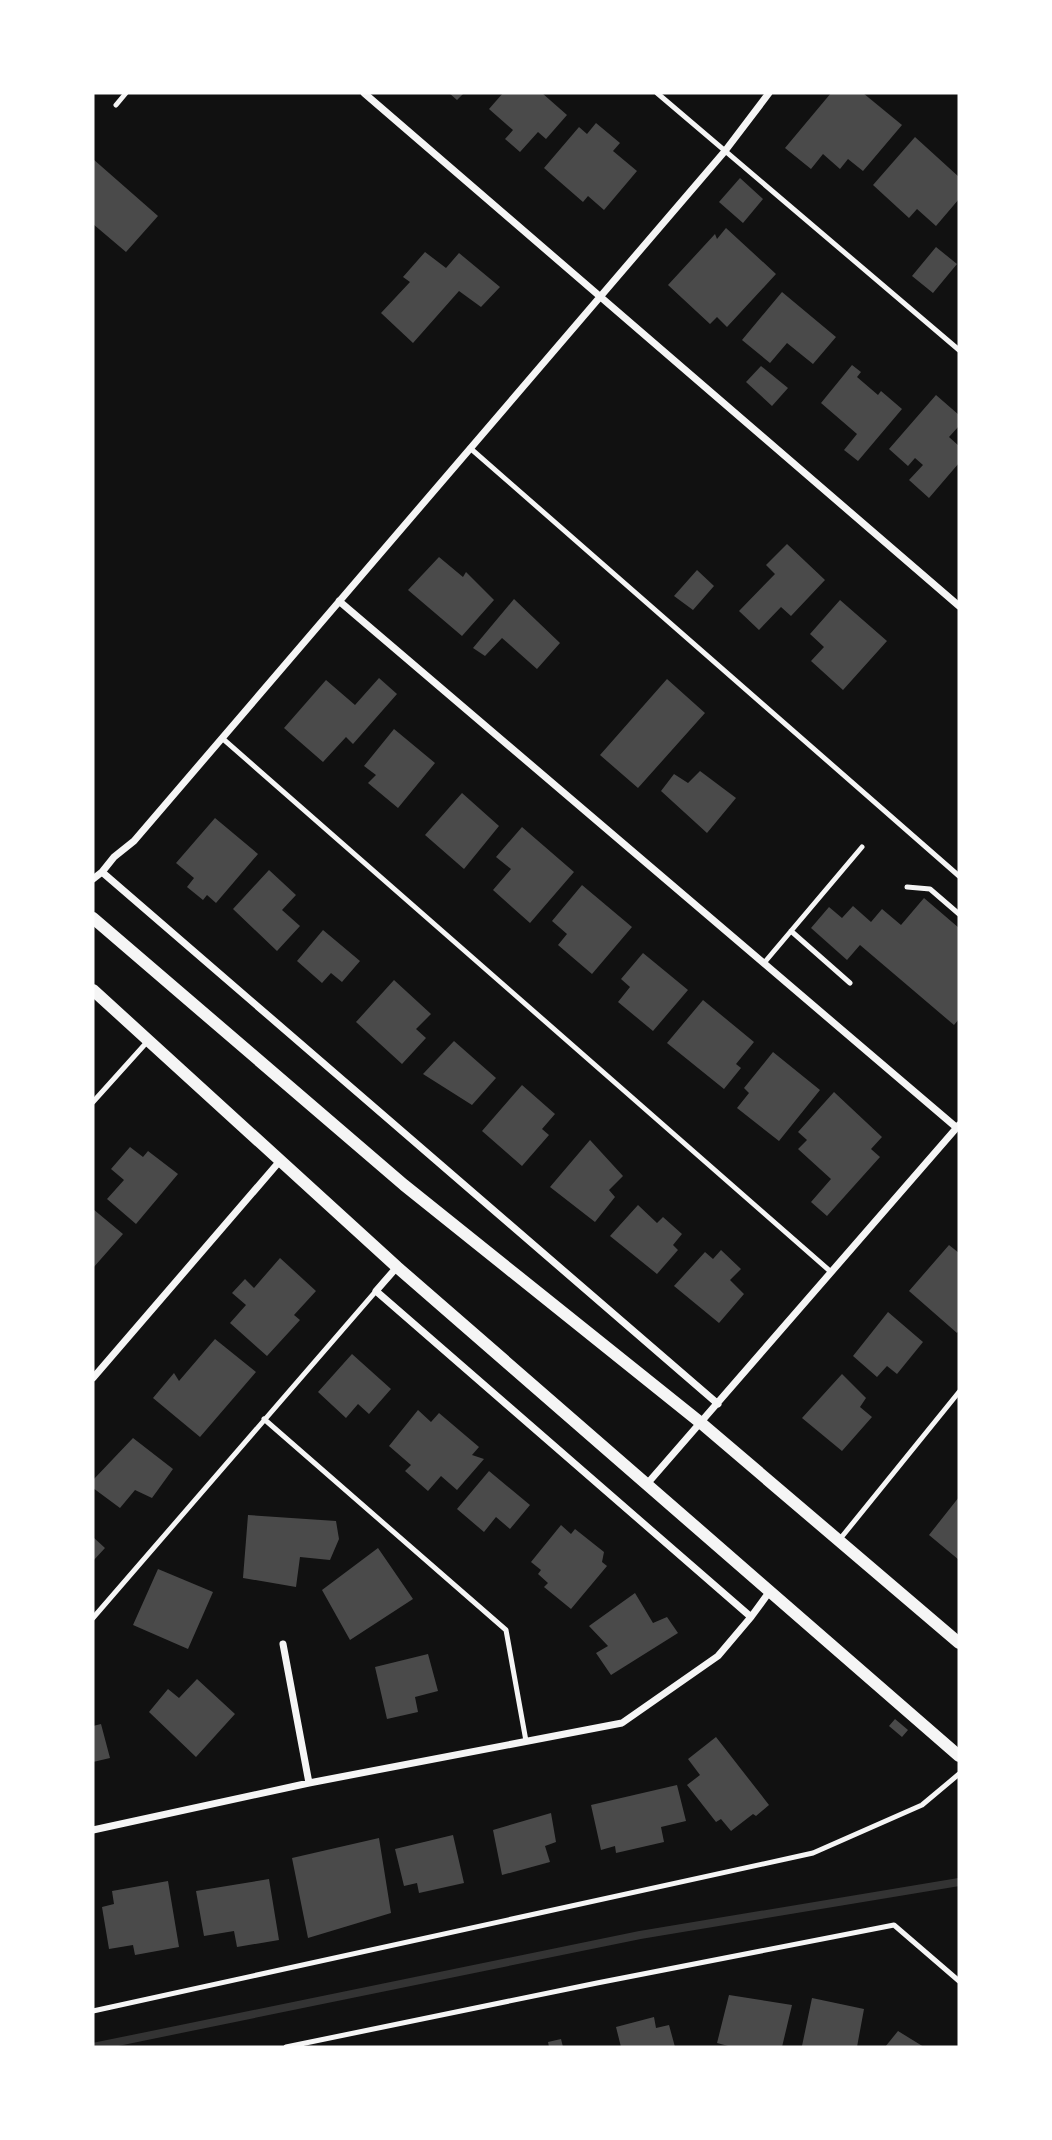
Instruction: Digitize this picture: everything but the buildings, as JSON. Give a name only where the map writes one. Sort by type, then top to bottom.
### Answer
[{"type":"street","points":[[364,93],[959,606]]},
{"type":"street","points":[[93,879],[134,841],[725,151],[769,93]]},
{"type":"street","points":[[339,601],[958,1126],[647,1484]]},
{"type":"street","points":[[102,872],[718,1404]]},
{"type":"street","points":[[93,918],[404,1185],[701,1423],[959,1643]]},
{"type":"street","points":[[93,990],[397,1267],[959,1756]]},
{"type":"street","points":[[93,1378],[279,1162]]},
{"type":"street","points":[[397,1267],[376,1291],[751,1617]]},
{"type":"street","points":[[93,1830],[309,1783],[622,1723],[718,1656],[770,1591]]},
{"type":"street","points":[[283,1644],[309,1783]]},
{"type":"lane","points":[[116,105],[126,93]]},
{"type":"lane","points":[[657,93],[959,350]]},
{"type":"lane","points":[[470,448],[959,876]]},
{"type":"lane","points":[[222,738],[831,1272]]},
{"type":"lane","points":[[764,964],[862,847]]},
{"type":"lane","points":[[907,887],[930,889],[959,914]]},
{"type":"lane","points":[[791,931],[850,983]]},
{"type":"lane","points":[[93,1102],[149,1040]]},
{"type":"lane","points":[[93,1618],[376,1291]]},
{"type":"lane","points":[[839,1542],[959,1392]]},
{"type":"lane","points":[[264,1419],[506,1630],[526,1741]]},
{"type":"lane","points":[[93,2011],[813,1853],[922,1805],[959,1774]]},
{"type":"lane","points":[[286,2047],[894,1925],[959,1981]]},
{"type":"waterway","points":[[93,2047],[640,1935],[959,1882]]}]
